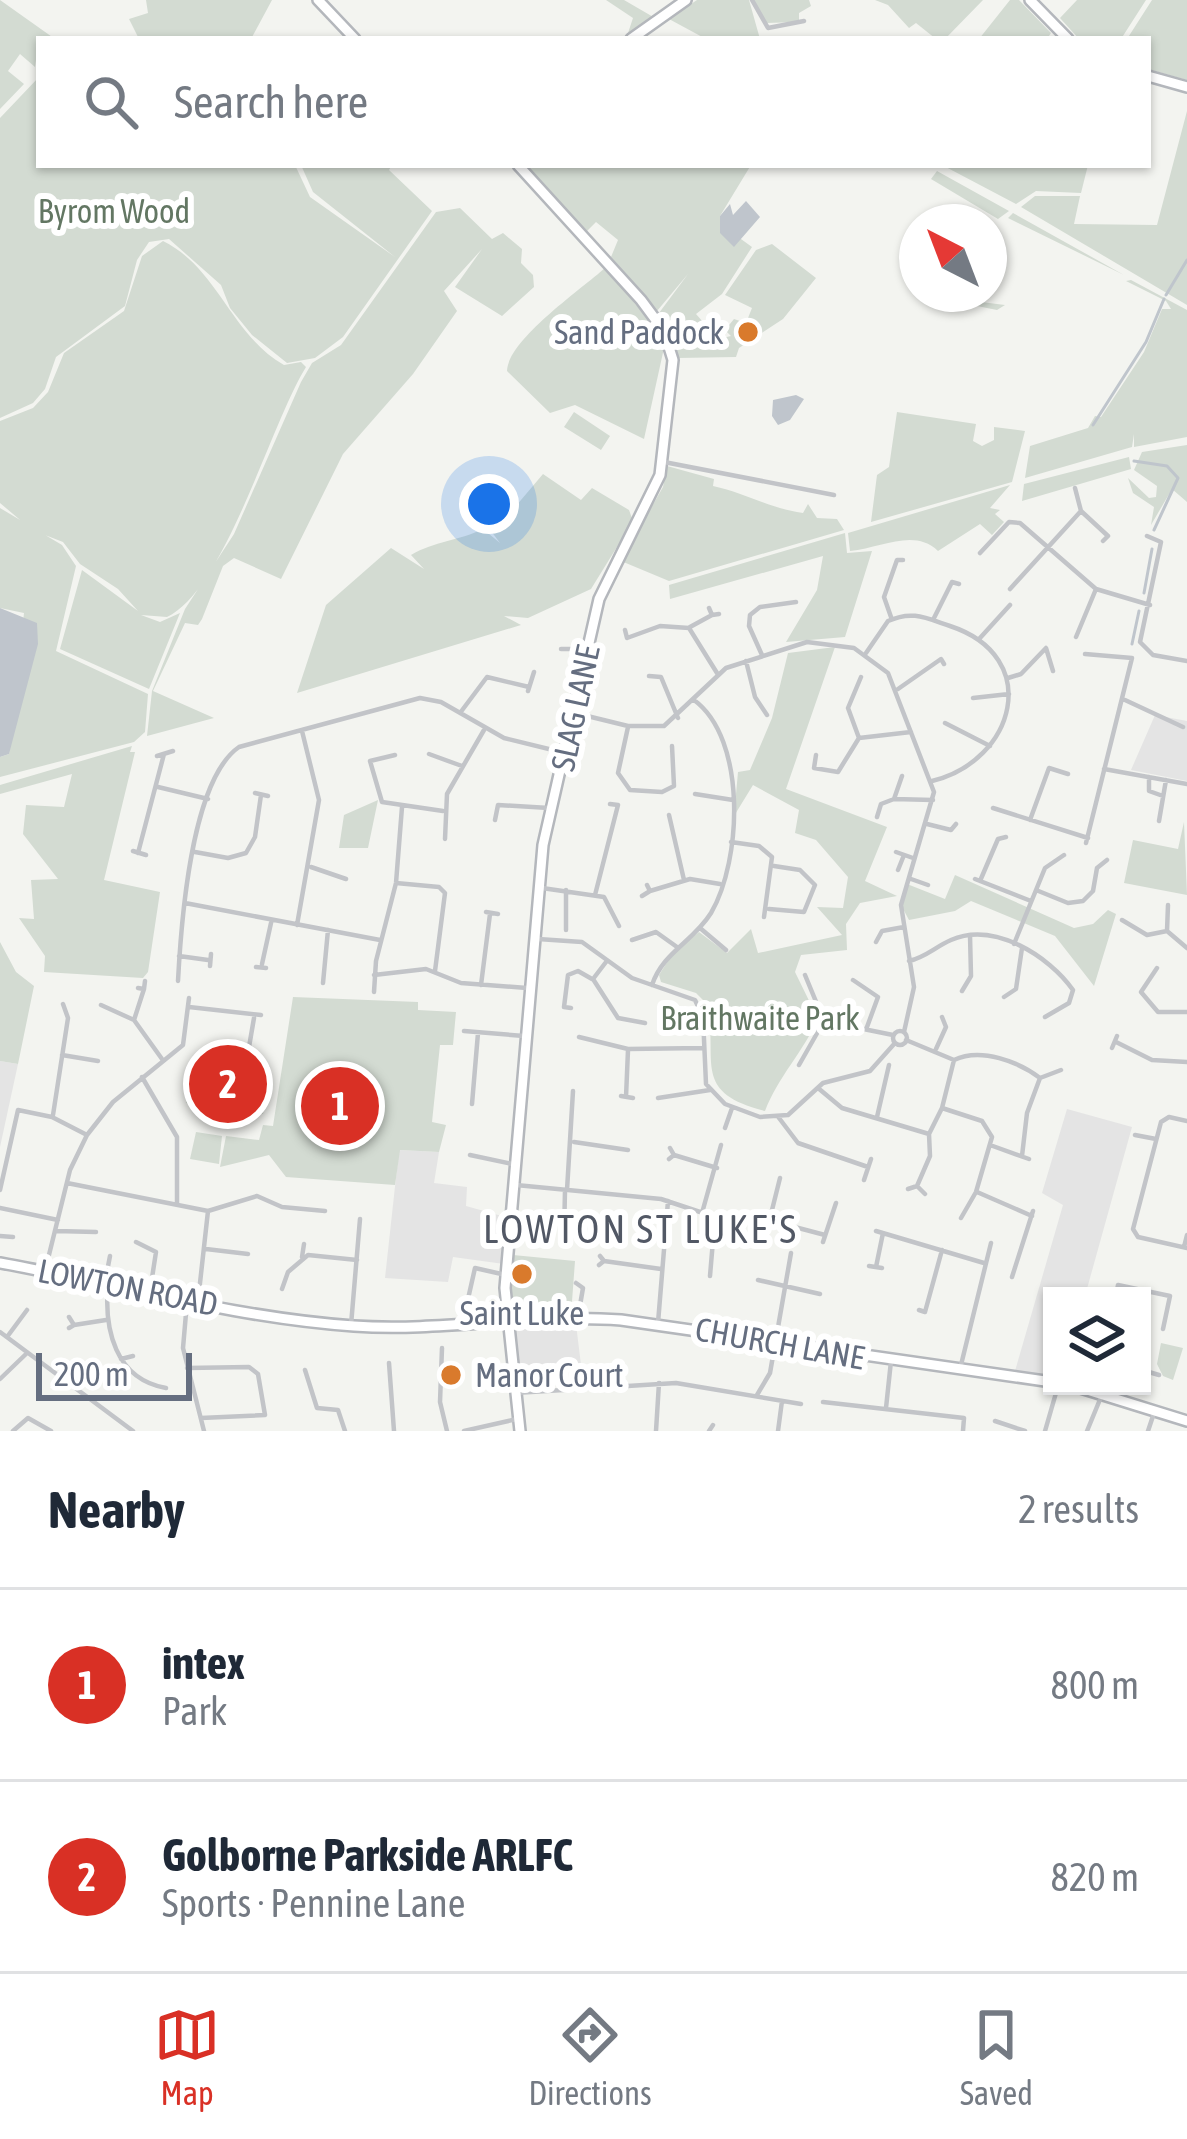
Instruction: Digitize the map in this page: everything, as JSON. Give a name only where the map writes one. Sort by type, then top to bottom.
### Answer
[{"type":"street","points":[[318,0],[352,36]]},
{"type":"street","points":[[635,36],[686,0]]},
{"type":"street","points":[[752,0],[768,28],[804,21]]},
{"type":"street","points":[[1030,0],[1065,36]]},
{"type":"street","points":[[1151,77],[1187,87]]},
{"type":"street","name":"SLAG LANE","points":[[520,1431],[506,1322],[506,1275],[530,1037],[539,887],[551,808],[601,592],[654,494],[673,360],[664,331],[621,276],[521,168]]},
{"type":"street","points":[[662,461],[834,495]]},
{"type":"street","points":[[1075,488],[1081,511],[1108,536],[1103,542]]},
{"type":"street","points":[[1010,589],[1081,511]]},
{"type":"street","points":[[980,554],[1006,519],[1020,523],[1096,589],[1150,605]]},
{"type":"street","points":[[1147,536],[1161,542],[1141,646],[1153,655],[1187,661]]},
{"type":"street","points":[[891,619],[884,597],[898,558]]},
{"type":"street","points":[[933,620],[952,581]]},
{"type":"street","points":[[1076,637],[1096,589]]},
{"type":"street","points":[[762,656],[749,626],[752,612],[797,601]]},
{"type":"street","points":[[980,638],[1000,608],[1010,605]]},
{"type":"street","points":[[625,636],[660,626],[688,628],[713,612]]},
{"type":"street","points":[[866,653],[891,619],[916,614],[980,638],[1008,678],[1008,709],[990,746],[968,769],[932,781]]},
{"type":"street","points":[[688,628],[717,673]]},
{"type":"street","points":[[575,713],[658,728],[678,718],[717,673],[746,661],[807,642],[843,644],[866,653],[898,689],[932,781],[933,800],[901,905],[914,1003],[904,1032],[906,1040]]},
{"type":"street","points":[[841,653],[843,644]]},
{"type":"street","points":[[1008,678],[1021,674],[1046,648],[1053,670]]},
{"type":"street","points":[[561,649],[588,650]]},
{"type":"street","points":[[993,808],[1087,841],[1135,657],[1085,654]]},
{"type":"street","points":[[898,689],[942,658]]},
{"type":"street","points":[[746,661],[766,710]]},
{"type":"street","points":[[460,713],[487,677],[529,688],[534,672]]},
{"type":"street","points":[[649,676],[663,675],[678,718]]},
{"type":"street","points":[[859,738],[848,708],[862,683]]},
{"type":"street","points":[[973,698],[1009,694]]},
{"type":"street","points":[[178,981],[195,852],[218,770],[234,750],[416,698],[441,702],[484,729],[567,753]]},
{"type":"street","points":[[652,985],[661,963],[700,928],[722,884],[733,800],[732,759],[694,700]]},
{"type":"street","points":[[1125,700],[1183,727]]},
{"type":"street","points":[[945,723],[990,746]]},
{"type":"street","points":[[628,726],[618,773],[626,788],[671,789],[677,779],[673,750],[664,755]]},
{"type":"street","points":[[297,925],[320,800],[302,729]]},
{"type":"street","points":[[445,839],[443,811],[484,729]]},
{"type":"street","points":[[859,738],[894,738],[911,732]]},
{"type":"street","points":[[816,755],[809,764],[826,774],[838,772],[859,738]]},
{"type":"street","points":[[139,853],[158,787],[160,755],[173,751]]},
{"type":"street","points":[[429,754],[462,766]]},
{"type":"street","points":[[395,755],[370,761],[381,800],[443,811]]},
{"type":"street","points":[[1030,820],[1049,768],[1068,774]]},
{"type":"street","points":[[1103,768],[1187,784]]},
{"type":"street","points":[[894,799],[902,776]]},
{"type":"street","points":[[1149,777],[1148,791],[1164,796]]},
{"type":"street","points":[[1159,821],[1166,780]]},
{"type":"street","points":[[158,787],[208,800]]},
{"type":"street","points":[[695,794],[704,800],[733,800]]},
{"type":"street","points":[[195,852],[228,858],[246,853],[255,837],[262,795]]},
{"type":"street","points":[[877,817],[880,804],[894,799],[933,800]]},
{"type":"street","points":[[595,895],[618,805],[610,805]]},
{"type":"street","points":[[374,992],[380,940],[396,883],[402,806]]},
{"type":"street","points":[[495,820],[498,806],[551,808]]},
{"type":"street","points":[[672,817],[684,880]]},
{"type":"street","points":[[927,824],[954,830]]},
{"type":"street","points":[[1000,837],[978,880],[1031,901]]},
{"type":"street","points":[[728,842],[762,847],[774,866],[764,917]]},
{"type":"street","points":[[896,852],[915,859]]},
{"type":"street","points":[[898,870],[904,855]]},
{"type":"street","points":[[1014,944],[1052,856],[1064,855]]},
{"type":"street","points":[[1036,890],[1068,903],[1083,901],[1102,860]]},
{"type":"street","points":[[309,866],[346,878]]},
{"type":"street","points":[[769,909],[804,912],[812,905],[815,885],[800,870],[774,866]]},
{"type":"street","points":[[908,878],[925,882]]},
{"type":"street","points":[[642,896],[649,888],[684,880],[722,884]]},
{"type":"street","points":[[396,883],[440,887],[445,893],[435,971]]},
{"type":"street","points":[[539,887],[608,900],[615,922]]},
{"type":"street","points":[[566,890],[570,920],[566,930]]},
{"type":"street","points":[[185,903],[380,940]]},
{"type":"street","points":[[1167,904],[1167,931],[1187,948]]},
{"type":"street","points":[[481,985],[488,913],[498,914]]},
{"type":"street","points":[[262,966],[272,920]]},
{"type":"street","points":[[1127,921],[1147,935],[1167,931]]},
{"type":"street","points":[[872,927],[877,938],[904,927]]},
{"type":"street","points":[[700,928],[726,950]]},
{"type":"street","points":[[322,983],[328,930]]},
{"type":"street","points":[[636,940],[659,932],[677,947]]},
{"type":"street","points":[[909,961],[970,935],[1014,944],[1049,962],[1073,990],[1070,1003],[1046,1017]]},
{"type":"street","points":[[958,980],[964,988],[971,971],[970,935]]},
{"type":"street","points":[[538,939],[582,942],[652,985],[698,1003],[702,1071],[710,1090],[733,1108],[779,1118],[800,1107],[818,1088],[870,1071],[904,1032]]},
{"type":"street","points":[[1010,997],[1019,979],[1016,965],[1022,948]]},
{"type":"street","points":[[179,956],[210,960]]},
{"type":"street","points":[[593,980],[607,961]]},
{"type":"street","points":[[374,975],[435,971],[461,983],[534,989]]},
{"type":"street","points":[[566,1009],[568,975],[578,971],[593,980],[618,1018],[645,1023]]},
{"type":"street","points":[[1141,992],[1153,972]]},
{"type":"street","points":[[800,1065],[824,1021],[806,975]]},
{"type":"street","points":[[854,980],[878,997],[867,1027]]},
{"type":"street","points":[[134,1020],[142,986]]},
{"type":"street","points":[[1133,988],[1158,1012],[1187,1012]]},
{"type":"street","points":[[45,1271],[67,1183],[88,1135],[112,1102],[184,1042],[189,998]]},
{"type":"street","points":[[52,1117],[68,1014],[63,1003]]},
{"type":"street","points":[[100,1004],[134,1020],[164,1061]]},
{"type":"street","points":[[189,1007],[257,1015],[248,1048]]},
{"type":"street","points":[[1056,1012],[1063,1025]]},
{"type":"street","points":[[935,1050],[946,1017]]},
{"type":"street","points":[[824,1021],[867,1027],[955,1060],[976,1054],[1014,1060],[1040,1078]]},
{"type":"street","points":[[464,1031],[530,1037]]},
{"type":"street","points":[[472,1105],[478,1033]]},
{"type":"street","points":[[579,1037],[587,1043],[628,1049],[703,1048]]},
{"type":"street","points":[[1115,1042],[1152,1060],[1187,1062]]},
{"type":"street","points":[[627,1097],[628,1049]]},
{"type":"street","points":[[62,1054],[98,1060]]},
{"type":"street","points":[[908,1190],[917,1186],[930,1156],[928,1134],[943,1108],[955,1060]]},
{"type":"street","points":[[1150,1070],[1152,1060]]},
{"type":"street","points":[[877,1118],[889,1065]]},
{"type":"street","points":[[1040,1078],[1057,1072]]},
{"type":"street","points":[[142,1077],[177,1137],[177,1204]]},
{"type":"street","points":[[990,1145],[1026,1157],[1027,1113],[1040,1078]]},
{"type":"street","points":[[818,1088],[836,1105],[928,1134]]},
{"type":"street","points":[[658,1098],[710,1090]]},
{"type":"street","points":[[565,1237],[573,1091]]},
{"type":"street","points":[[725,1122],[733,1108]]},
{"type":"street","points":[[943,1108],[986,1124],[990,1145],[976,1192],[962,1218]]},
{"type":"street","points":[[0,1190],[18,1110],[52,1117],[88,1135]]},
{"type":"street","points":[[779,1118],[798,1143],[868,1167]]},
{"type":"street","points":[[1187,1121],[1164,1119],[1134,1234],[1185,1247],[1187,1235]]},
{"type":"street","points":[[1135,1135],[1156,1139]]},
{"type":"street","points":[[572,1142],[628,1150]]},
{"type":"street","points":[[702,1213],[721,1145]]},
{"type":"street","points":[[671,1154],[717,1168]]},
{"type":"street","points":[[470,1155],[518,1165]]},
{"type":"street","points":[[864,1180],[871,1159]]},
{"type":"street","points":[[769,1222],[780,1178]]},
{"type":"street","points":[[67,1183],[208,1211],[257,1196],[282,1207],[325,1210]]},
{"type":"street","points":[[516,1185],[668,1201],[715,1217],[749,1215],[824,1239],[836,1203]]},
{"type":"street","points":[[917,1186],[925,1194]]},
{"type":"street","points":[[976,1192],[1032,1214],[1013,1275],[1022,1275]]},
{"type":"street","points":[[658,1323],[668,1201]]},
{"type":"street","points":[[0,1208],[58,1220]]},
{"type":"street","points":[[205,1431],[182,1340],[205,1249],[208,1211]]},
{"type":"street","points":[[710,1278],[715,1217]]},
{"type":"street","points":[[351,1325],[360,1219]]},
{"type":"street","points":[[56,1231],[96,1232]]},
{"type":"street","points":[[876,1267],[879,1232],[984,1263]]},
{"type":"street","points":[[0,1236],[13,1237]]},
{"type":"street","points":[[136,1242],[155,1252],[150,1291]]},
{"type":"street","points":[[960,1370],[991,1243]]},
{"type":"street","points":[[282,1289],[284,1278],[302,1257],[304,1244]]},
{"type":"street","points":[[205,1249],[248,1254]]},
{"type":"street","points":[[919,1310],[925,1312],[942,1250]]},
{"type":"street","points":[[302,1257],[321,1253],[357,1259]]},
{"type":"street","points":[[757,1395],[770,1373],[790,1253]]},
{"type":"street","points":[[110,1256],[106,1320],[121,1359],[142,1380],[166,1388]]},
{"type":"street","points":[[601,1261],[661,1269]]},
{"type":"street","name":"LOWTON ROAD","points":[[0,1263],[256,1312],[351,1325]]},
{"type":"street","points":[[468,1299],[475,1268],[506,1275]]},
{"type":"street","points":[[758,1280],[820,1294]]},
{"type":"street","points":[[578,1281],[578,1318]]},
{"type":"street","points":[[1151,1292],[1170,1296],[1163,1329]]},
{"type":"street","points":[[7,1337],[27,1310]]},
{"type":"street","points":[[69,1317],[71,1326],[106,1320]]},
{"type":"street","points":[[560,1317],[560,1332]]},
{"type":"street","name":"CHURCH LANE","points":[[351,1325],[448,1328],[560,1317],[658,1323],[1043,1382]]},
{"type":"street","points":[[0,1332],[133,1431]]},
{"type":"street","points":[[442,1348],[447,1431]]},
{"type":"street","points":[[0,1379],[28,1353]]},
{"type":"street","points":[[121,1359],[133,1356]]},
{"type":"street","points":[[886,1408],[891,1361]]},
{"type":"street","points":[[389,1363],[394,1431]]},
{"type":"street","points":[[187,1369],[249,1367],[259,1374],[265,1415],[201,1418]]},
{"type":"street","points":[[305,1370],[317,1408],[338,1410],[346,1431]]},
{"type":"street","points":[[389,1372],[399,1370]]},
{"type":"street","points":[[1151,1371],[1156,1372]]},
{"type":"street","points":[[654,1431],[659,1383]]},
{"type":"street","points":[[514,1393],[708,1384],[801,1404]]},
{"type":"street","points":[[426,1385],[441,1386]]},
{"type":"street","points":[[1045,1431],[1053,1395]]},
{"type":"street","points":[[1087,1431],[1104,1395]]},
{"type":"street","points":[[1116,1395],[1187,1421]]},
{"type":"street","points":[[778,1431],[782,1401]]},
{"type":"street","points":[[827,1401],[964,1418],[963,1431]]},
{"type":"street","points":[[1148,1431],[1155,1410]]},
{"type":"street","points":[[13,1431],[28,1418],[51,1431]]},
{"type":"street","points":[[464,1431],[518,1418]]},
{"type":"street","points":[[994,1421],[1025,1431]]},
{"type":"shaded area","points":[[746,201],[760,217],[734,247],[720,233],[720,216],[730,204],[733,215]]},
{"type":"shaded area","points":[[796,395],[804,399],[790,420],[778,425],[772,416],[773,400]]},
{"type":"shaded area","points":[[0,608],[37,623],[38,644],[9,754],[0,757]]},
{"type":"shaded area","points":[[1155,715],[1187,721],[1187,781],[1131,770]]},
{"type":"shaded area","points":[[743,1008],[757,1008],[765,1031],[738,1036],[735,1017]]},
{"type":"shaded area","points":[[0,1061],[18,1064],[0,1147]]},
{"type":"shaded area","points":[[1067,1109],[1132,1127],[1088,1287],[1043,1287],[1043,1375],[1015,1371],[1063,1205],[1042,1193]]},
{"type":"shaded area","points":[[399,1150],[439,1152],[434,1183],[467,1187],[466,1206],[509,1218],[504,1264],[453,1257],[448,1282],[385,1278]]},
{"type":"shaded area","points":[[576,1324],[581,1365],[517,1372],[512,1329]]},
{"type":"green space","points":[[0,0],[51,36],[36,36],[35,67],[20,54],[8,71],[24,84],[0,109]]},
{"type":"green space","points":[[146,0],[272,0],[253,36],[138,36],[129,19],[148,13]]},
{"type":"green space","points":[[606,0],[624,0],[655,18],[627,36],[633,18]]},
{"type":"green space","points":[[697,0],[749,0],[759,36],[700,36],[669,19]]},
{"type":"green space","points":[[753,0],[809,0],[811,6],[799,13],[799,22],[766,23]]},
{"type":"green space","points":[[875,0],[983,0],[948,36],[932,36],[916,23],[909,28],[888,5]]},
{"type":"green space","points":[[1010,0],[1019,0],[1051,33],[1049,36],[981,36]]},
{"type":"green space","points":[[1077,0],[1146,0],[1123,36],[1076,36],[1060,18]]},
{"type":"green space","points":[[1152,0],[1187,0],[1187,80],[1151,70],[1151,36],[1129,36]]},
{"type":"green space","name":"Byrom Wood","points":[[36,80],[36,168],[296,168],[310,197],[395,257],[313,192],[302,168],[390,168],[432,211],[343,337],[315,358],[287,363],[252,335],[230,308],[221,285],[169,239],[149,242],[137,260],[125,306],[56,357],[45,389],[33,403],[0,418],[0,118]]},
{"type":"green space","points":[[1187,111],[1187,305],[1021,207],[1035,196],[1080,196],[1074,224],[1157,225]]},
{"type":"green space","points":[[527,168],[749,168],[720,216],[723,226],[752,247],[722,294],[696,314],[718,339],[731,336],[725,330],[734,319],[746,323],[752,308],[725,295],[756,250],[772,244],[816,278],[783,319],[739,348],[736,357],[678,358],[659,313],[688,274],[657,311],[611,257],[618,240],[596,222],[587,231]]},
{"type":"green space","points":[[948,168],[1087,168],[1081,193],[1036,191],[1016,204]]},
{"type":"green space","points":[[937,171],[996,204],[973,204],[931,179]]},
{"type":"green space","points":[[460,208],[492,239],[503,233],[522,249],[521,263],[533,275],[534,287],[502,316],[455,287],[482,249],[444,291],[457,311],[413,374],[343,454],[281,579],[234,558],[223,566],[198,625],[185,623],[153,691],[214,718],[147,736],[152,691],[185,609],[234,534],[312,363],[341,345],[436,212]]},
{"type":"green space","points":[[1013,213],[1124,275],[1008,218]]},
{"type":"green space","points":[[163,241],[198,268],[266,352],[284,365],[301,362],[306,367],[208,575],[188,601],[167,617],[141,615],[160,622],[180,613],[149,689],[60,649],[82,570],[138,611],[118,589],[80,564],[63,542],[32,530],[0,503],[0,421],[33,408],[48,392],[64,353],[124,311],[142,256]]},
{"type":"green space","points":[[605,268],[648,319],[664,348],[644,439],[575,405],[550,413],[507,371],[510,359],[532,331]]},
{"type":"green space","points":[[1126,281],[1187,310],[1187,437],[1134,447],[1134,434],[1132,447],[1025,478],[1030,446],[1088,428],[1095,416],[1101,417],[1144,352],[1162,309],[1171,309],[1166,301]]},
{"type":"green space","points":[[574,412],[610,436],[601,450],[564,427]]},
{"type":"green space","points":[[897,412],[976,424],[973,441],[982,446],[994,440],[994,427],[1025,431],[1012,482],[871,522],[877,475],[889,467]]},
{"type":"green space","points":[[1187,445],[1187,502],[1172,489],[1151,525],[1154,507],[1133,493],[1128,478],[1149,498],[1156,497],[1157,486],[1134,470],[1142,452]]},
{"type":"green space","points":[[1129,457],[1131,469],[1022,501],[1024,484]]},
{"type":"green space","points":[[667,466],[714,479],[713,486],[779,508],[803,513],[808,504],[817,518],[837,519],[844,530],[669,581],[621,561],[663,487]]},
{"type":"green space","points":[[543,474],[581,500],[592,488],[629,510],[633,521],[591,589],[528,618],[504,616],[521,625],[297,693],[326,605],[391,548],[424,569],[411,555],[429,547],[483,529],[500,543],[488,527],[510,513]]},
{"type":"green space","points":[[1010,485],[990,508],[1000,510],[995,514],[1004,522],[992,535],[980,524],[938,551],[908,540],[850,551],[848,533]]},
{"type":"green space","points":[[0,508],[62,545],[76,566],[56,651],[148,694],[145,732],[134,742],[0,777],[0,757],[9,754],[24,613],[0,608]]},
{"type":"green space","points":[[845,533],[847,553],[872,551],[845,637],[786,642],[817,590],[823,556],[670,599],[669,585]]},
{"type":"green space","name":"Braithwaite Park","points":[[835,647],[786,789],[887,827],[865,881],[897,896],[860,903],[846,924],[847,950],[801,955],[795,972],[818,1019],[765,1111],[741,1103],[717,1084],[707,1004],[696,993],[661,982],[659,975],[673,953],[699,932],[727,953],[751,929],[758,953],[842,935],[817,907],[843,908],[848,877],[816,840],[795,833],[799,810],[753,785],[734,816],[738,772],[750,770],[772,718],[788,653]]},
{"type":"green space","points":[[132,746],[130,752],[135,752],[104,880],[160,892],[148,972],[143,978],[44,972],[45,956],[19,918],[34,919],[31,880],[58,879],[23,834],[26,805],[64,807],[72,774],[0,794],[0,785]]},
{"type":"green space","points":[[378,800],[368,848],[339,848],[344,815]]},
{"type":"green space","points":[[1184,822],[1187,895],[1124,883],[1133,840],[1178,849]]},
{"type":"green space","points":[[955,875],[1074,928],[1093,924],[1108,910],[1116,914],[1094,986],[1055,936],[971,901],[955,911],[909,920],[901,905],[907,884],[945,899]]},
{"type":"green space","points":[[0,942],[16,972],[34,986],[18,1064],[0,1061]]},
{"type":"green space","points":[[293,997],[418,1002],[418,1010],[456,1012],[453,1045],[440,1045],[432,1122],[446,1125],[439,1152],[400,1150],[395,1185],[286,1177],[269,1155],[220,1167],[226,1136],[259,1140],[263,1125],[273,1126]]},
{"type":"green space","points":[[193,1055],[270,1066],[263,1114],[186,1103]]},
{"type":"green space","points":[[196,1132],[222,1136],[219,1164],[190,1159]]},
{"type":"green space","points":[[513,1255],[575,1261],[571,1315],[509,1313]]},
{"type":"green space","points":[[1161,1343],[1183,1348],[1173,1380],[1163,1376],[1157,1364]]},
{"type":"waterway","points":[[1166,295],[1187,260]]},
{"type":"waterway","points":[[1093,425],[1146,342],[1164,299]]},
{"type":"waterway","points":[[1134,461],[1167,466],[1178,478],[1154,530]]},
{"type":"waterway","points":[[1144,593],[1152,549]]},
{"type":"waterway","points":[[1132,644],[1139,611]]},
{"type":"place","name":"Sand Paddock","points":[[748,332]]},
{"type":"place","name":"Golborne Parkside ARLFC","points":[[228,1084]]},
{"type":"place","name":"intex","points":[[340,1106]]},
{"type":"place","name":"Saint Luke","points":[[522,1274]]},
{"type":"place","name":"Manor Court","points":[[451,1375]]},
{"type":"district","name":"LOWTON ST LUKE'S","points":[[641,1229]]}]
